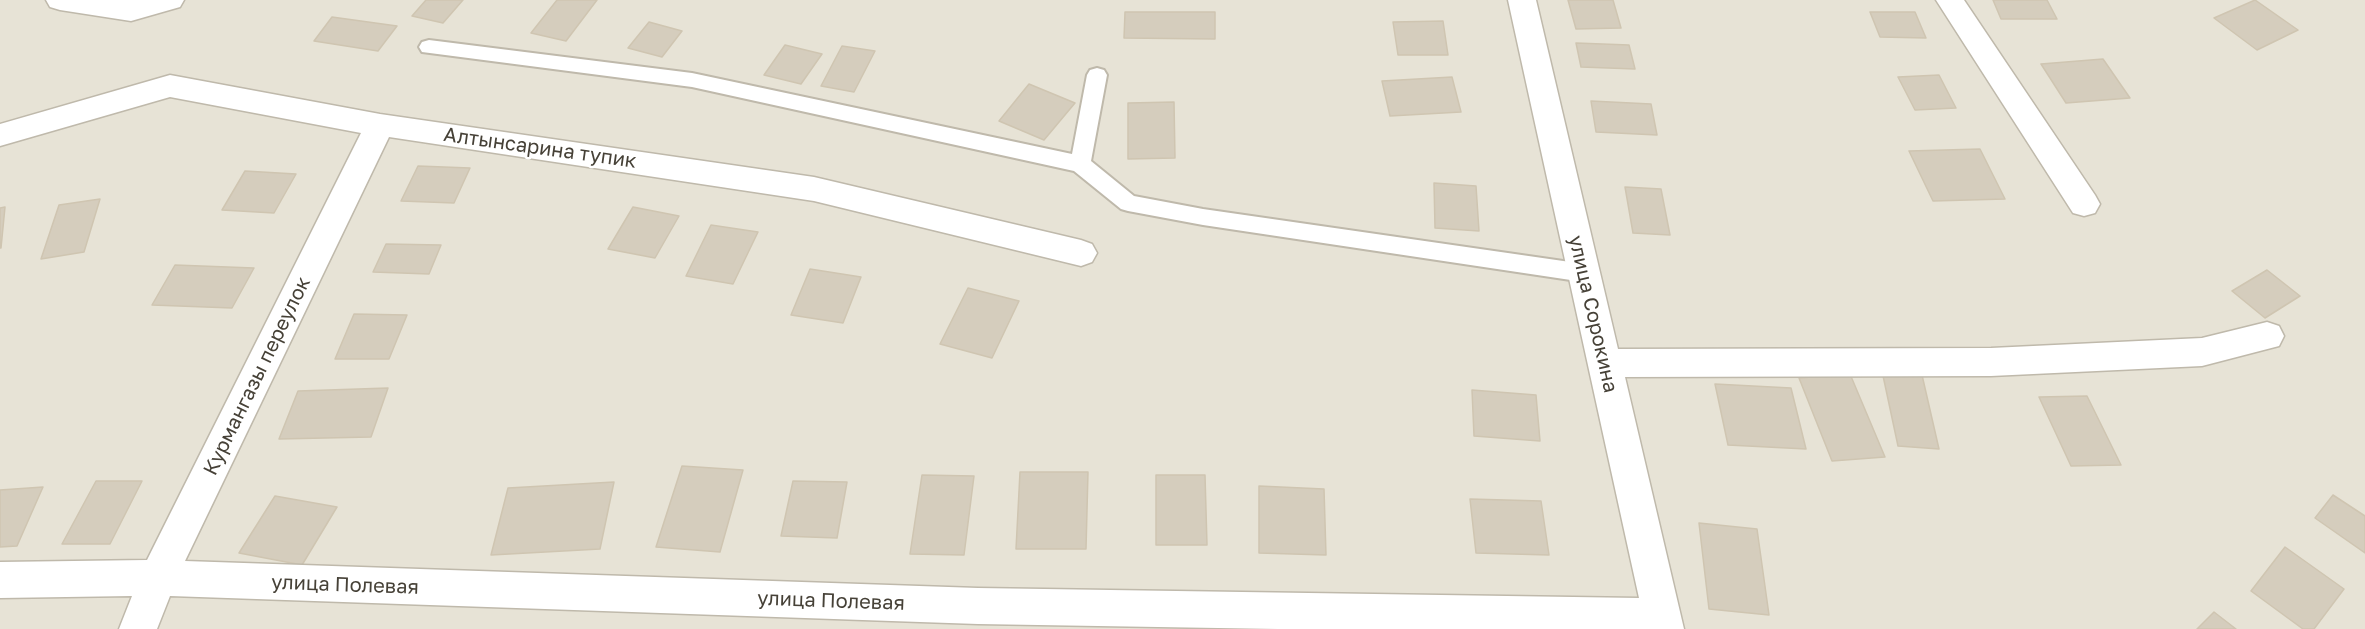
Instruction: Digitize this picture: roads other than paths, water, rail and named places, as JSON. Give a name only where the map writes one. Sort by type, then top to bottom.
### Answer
[{"type":"street","points":[[60,0],[131,11],[170,0]]},
{"type":"street","name":"улица Сорокина","points":[[1522,0],[1664,623]]},
{"type":"street","points":[[1950,0],[2084,204]]},
{"type":"street","name":"Алтынсарина тупик","points":[[0,135],[170,86],[380,125],[814,189],[1081,253]]},
{"type":"street","name":"Курмангазы переулок","points":[[138,629],[158,578],[380,125]]},
{"type":"street","points":[[1604,363],[1991,362],[2202,352],[2267,336]]},
{"type":"street","name":"улица Полевая","points":[[0,580],[158,578],[977,617],[1664,623]]},
{"type":"lane","points":[[429,47],[692,80],[1080,164],[1128,203],[1203,217],[1584,273]]},
{"type":"lane","points":[[1080,164],[1097,75]]}]
